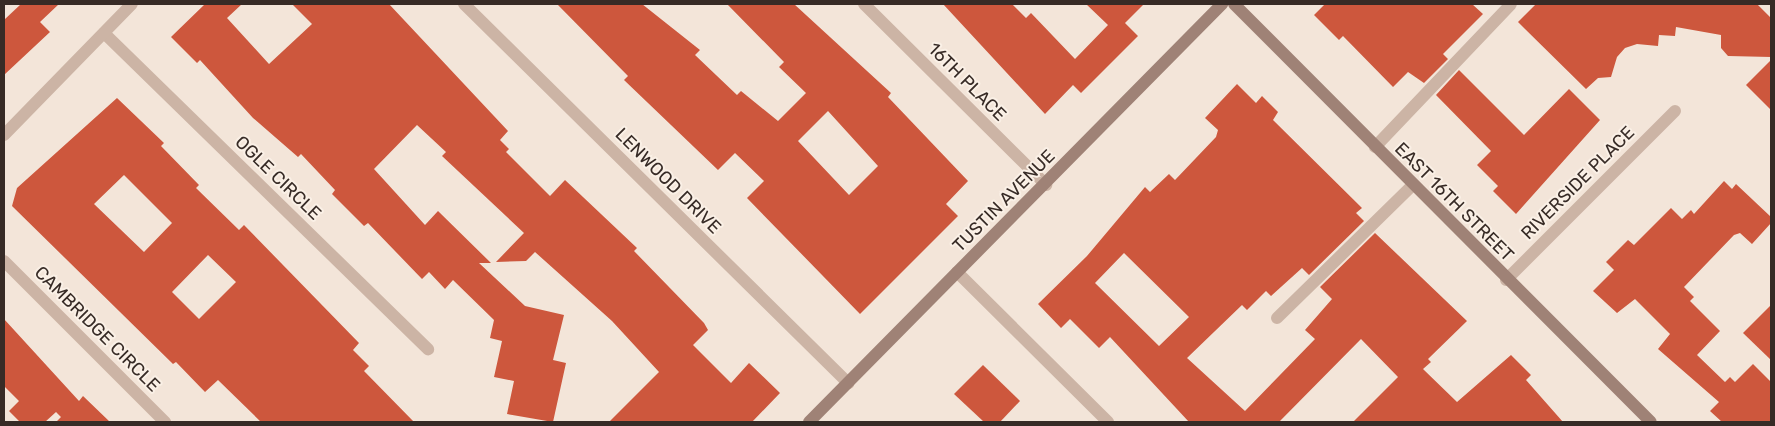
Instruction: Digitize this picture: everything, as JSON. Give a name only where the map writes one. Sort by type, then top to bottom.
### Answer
[{"type":"street","points":[[4,135],[132,4]]},
{"type":"street","name":"LENWOOD DRIVE","points":[[464,4],[848,383]]},
{"type":"street","name":"16TH PLACE","points":[[864,4],[1046,185]]},
{"type":"street","name":"TUSTIN AVENUE","points":[[809,422],[1046,185],[1222,4]]},
{"type":"street","name":"EAST 16TH STREET","points":[[1234,4],[1506,280],[1652,422]]},
{"type":"street","points":[[1375,147],[1512,4]]},
{"type":"street","name":"OGLE CIRCLE","points":[[104,33],[428,349]]},
{"type":"street","name":"RIVERSIDE PLACE","points":[[1506,280],[1675,111]]},
{"type":"street","points":[[1276,318],[1413,185]]},
{"type":"street","name":"CAMBRIDGE CIRCLE","points":[[4,261],[165,422]]},
{"type":"street","points":[[957,272],[1108,422]]},
{"type":"building","points":[[21,4],[59,4],[40,22],[50,32],[4,75],[4,20]]},
{"type":"building","points":[[205,4],[242,4],[227,18],[269,64],[312,24],[292,4],[389,4],[508,131],[500,140],[509,149],[506,152],[550,196],[565,180],[637,248],[634,251],[704,323],[708,330],[693,345],[731,383],[749,363],[780,393],[752,422],[609,422],[659,372],[612,321],[535,252],[526,261],[496,262],[524,233],[442,156],[446,152],[417,125],[374,169],[425,225],[438,211],[491,263],[479,263],[525,306],[564,315],[553,360],[566,363],[553,422],[507,414],[514,381],[494,377],[502,341],[490,338],[494,320],[453,280],[445,289],[429,272],[422,279],[368,223],[364,226],[332,194],[335,190],[301,154],[298,157],[253,118],[200,60],[197,63],[171,37]]},
{"type":"building","points":[[557,4],[642,4],[700,50],[695,55],[737,95],[741,91],[778,121],[806,93],[779,67],[784,62],[727,4],[794,4],[891,93],[888,97],[968,181],[946,204],[958,216],[860,314],[747,198],[764,181],[735,153],[718,170],[624,80],[628,76]],"holes":[[[828,111],[878,166],[849,195],[798,141]]]},
{"type":"building","points":[[943,4],[1012,4],[1026,18],[1031,13],[1075,59],[1108,25],[1086,4],[1144,4],[1125,23],[1138,36],[1081,93],[1073,85],[1045,114]]},
{"type":"building","points":[[1325,4],[1472,4],[1483,14],[1443,54],[1448,59],[1424,83],[1408,72],[1393,87],[1343,36],[1339,40],[1314,15]]},
{"type":"building","points":[[1536,4],[1757,4],[1771,18],[1771,57],[1728,56],[1721,48],[1721,35],[1676,27],[1675,36],[1659,35],[1658,46],[1637,44],[1625,48],[1617,57],[1611,77],[1598,78],[1586,89],[1518,22]]},
{"type":"building","points":[[1771,60],[1771,110],[1746,85]]},
{"type":"building","points":[[1459,70],[1524,135],[1569,89],[1600,120],[1516,214],[1493,191],[1498,186],[1477,165],[1491,151],[1436,95]]},
{"type":"building","points":[[1237,84],[1256,103],[1262,96],[1278,112],[1273,120],[1362,208],[1356,213],[1364,221],[1309,275],[1302,268],[1271,296],[1266,291],[1247,310],[1242,305],[1187,358],[1245,411],[1315,339],[1305,330],[1332,299],[1320,287],[1375,233],[1467,321],[1428,359],[1431,362],[1423,369],[1457,402],[1511,355],[1531,375],[1526,380],[1563,422],[1353,422],[1398,377],[1361,339],[1279,422],[1189,422],[1110,337],[1099,348],[1070,319],[1061,328],[1038,304],[1087,256],[1145,187],[1150,192],[1169,174],[1175,180],[1216,137],[1218,130],[1205,118]],"holes":[[[1124,253],[1189,317],[1159,346],[1095,283]]]},
{"type":"building","points":[[117,98],[164,143],[161,146],[199,185],[196,188],[239,230],[244,225],[359,343],[353,350],[369,366],[364,371],[414,422],[261,422],[218,380],[205,392],[176,362],[173,364],[12,206],[17,188]],"holes":[[[124,175],[172,223],[144,252],[94,204]],[[208,255],[236,282],[199,319],[172,292]]]},
{"type":"building","points":[[1724,181],[1732,189],[1736,184],[1771,217],[1771,223],[1752,244],[1740,233],[1734,235],[1684,287],[1694,297],[1690,301],[1720,331],[1697,355],[1725,382],[1730,377],[1735,382],[1753,364],[1771,382],[1771,422],[1722,422],[1710,411],[1719,402],[1658,349],[1670,334],[1635,299],[1617,313],[1593,291],[1614,270],[1606,262],[1628,240],[1634,245],[1671,208],[1682,219],[1691,210],[1694,214]]},
{"type":"building","points":[[1771,305],[1771,360],[1743,333]]},
{"type":"building","points":[[4,319],[79,401],[83,396],[110,422],[56,422],[61,417],[56,412],[45,422],[20,422],[9,411],[19,401],[4,386]]},
{"type":"building","points":[[983,365],[1020,401],[1000,422],[984,422],[954,394]]}]
